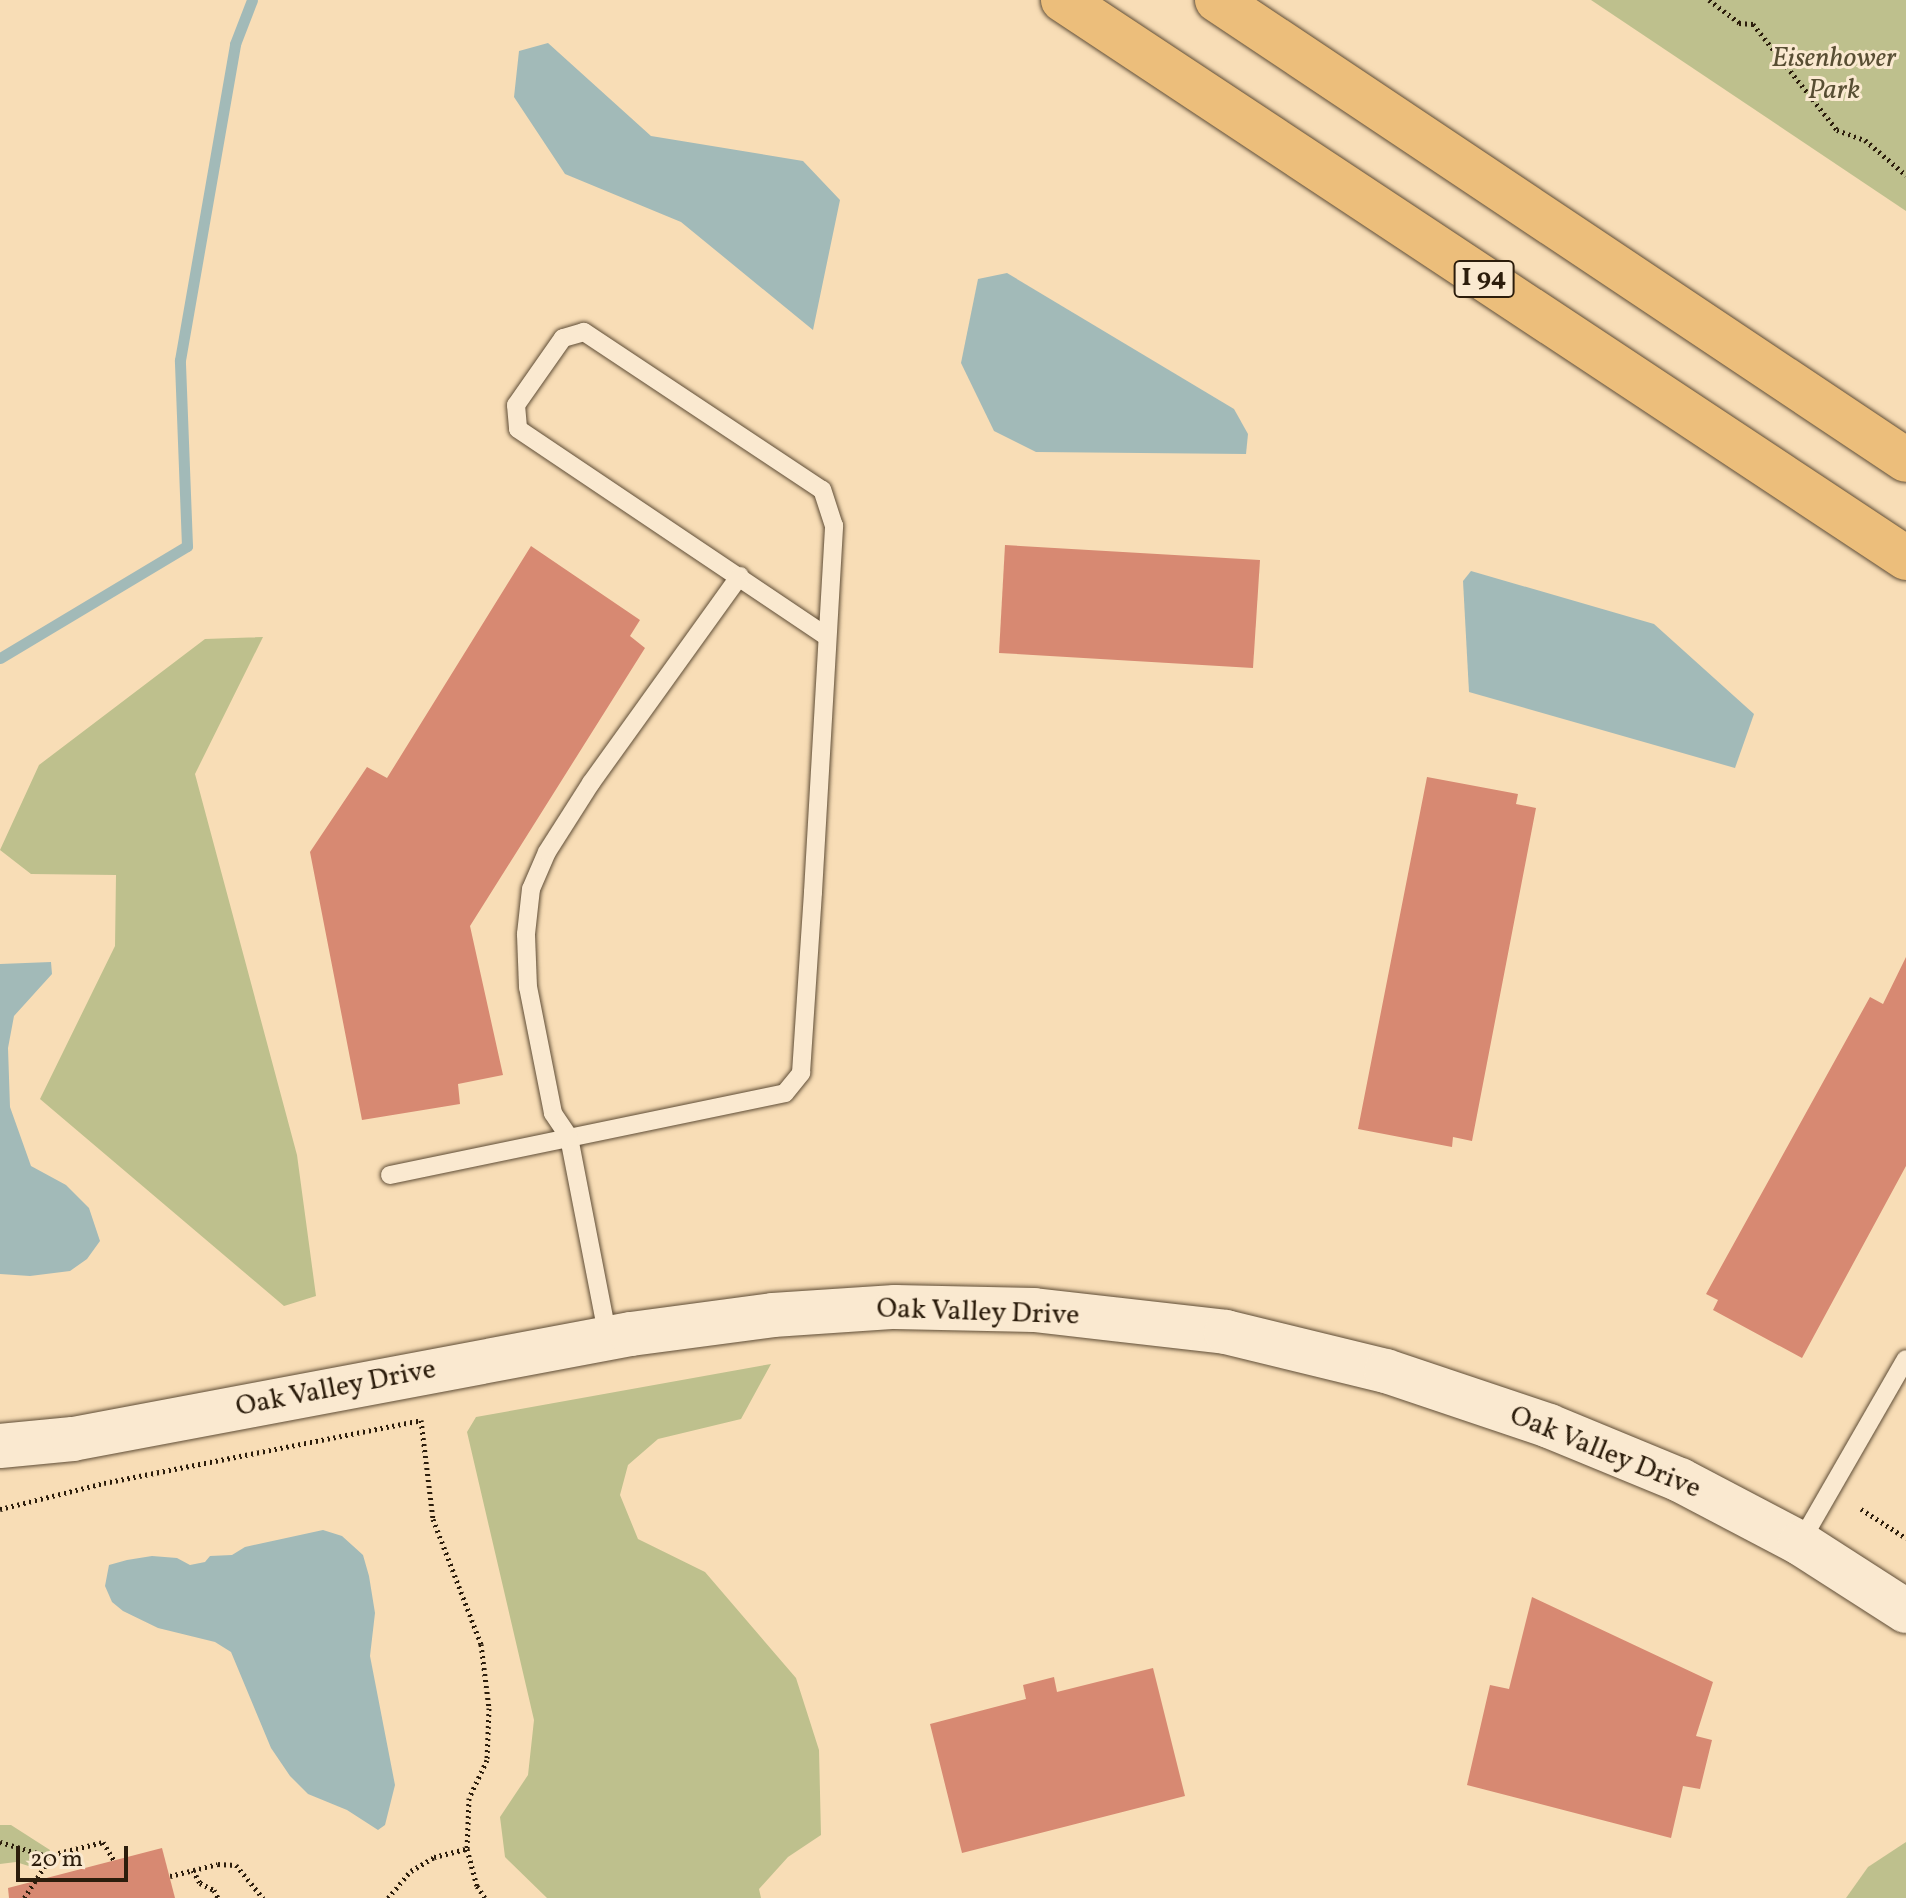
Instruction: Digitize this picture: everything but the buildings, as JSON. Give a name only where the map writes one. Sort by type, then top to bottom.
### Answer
[{"type":"highway","name":"I 94","points":[[1063,0],[1906,558]]},
{"type":"highway","points":[[1217,0],[1906,460]]},
{"type":"street","name":"Oak Valley Drive","points":[[0,1446],[73,1439],[608,1338],[773,1315],[895,1307],[1034,1310],[1226,1332],[1386,1371],[1549,1426],[1680,1480],[1800,1543],[1906,1611]]},
{"type":"lane","points":[[390,1175],[785,1093],[801,1073],[834,526],[822,490],[584,332],[563,338],[516,405],[518,429],[827,637]]},
{"type":"lane","points":[[608,1338],[569,1137],[553,1113],[528,987],[526,934],[531,889],[547,852],[591,783],[740,576]]},
{"type":"lane","points":[[1800,1543],[1906,1359]]},
{"type":"path","points":[[1709,0],[1739,23],[1753,24],[1837,130],[1865,140],[1906,175]]},
{"type":"path","points":[[0,1509],[104,1483],[421,1420],[433,1519],[481,1644],[489,1708],[487,1760],[469,1798],[467,1849],[477,1886],[485,1898]]},
{"type":"path","points":[[1861,1509],[1906,1538]]},
{"type":"path","points":[[0,1842],[47,1856],[103,1842],[114,1860]]},
{"type":"path","points":[[388,1898],[411,1871],[434,1857],[467,1849]]},
{"type":"path","points":[[24,1898],[45,1866],[47,1856]]},
{"type":"path","points":[[170,1876],[218,1864],[236,1865],[263,1898]]},
{"type":"path","points":[[193,1870],[200,1883],[214,1890],[218,1898]]},
{"type":"green space","name":"Eisenhower Park","points":[[1591,0],[1906,0],[1906,211]]},
{"type":"green space","points":[[263,637],[195,774],[297,1155],[316,1296],[284,1306],[40,1099],[115,946],[116,875],[31,874],[0,850],[39,765],[205,639]]},
{"type":"green space","points":[[771,1364],[741,1419],[658,1439],[628,1465],[620,1495],[638,1539],[705,1572],[796,1678],[819,1750],[821,1835],[788,1857],[759,1889],[761,1898],[547,1898],[505,1857],[500,1817],[528,1775],[534,1720],[467,1432],[476,1417]]},
{"type":"green space","points":[[0,1825],[11,1825],[50,1850],[45,1866],[38,1869],[16,1862],[0,1864]]},
{"type":"green space","points":[[1906,1842],[1906,1898],[1846,1898],[1868,1867]]},
{"type":"water","points":[[548,43],[651,136],[803,161],[840,200],[813,330],[681,222],[565,174],[514,97],[519,51]]},
{"type":"water","points":[[1007,273],[1234,409],[1248,434],[1246,454],[1036,452],[994,431],[961,363],[978,279]]},
{"type":"water","points":[[1471,571],[1654,624],[1754,714],[1735,768],[1469,692],[1463,581]]},
{"type":"water","points":[[51,962],[52,974],[14,1016],[8,1048],[10,1107],[31,1166],[66,1185],[89,1208],[100,1241],[87,1259],[70,1271],[30,1276],[0,1274],[0,964]]},
{"type":"water","points":[[323,1530],[342,1536],[363,1555],[369,1576],[375,1613],[370,1656],[395,1785],[385,1825],[378,1830],[347,1810],[308,1794],[290,1776],[271,1748],[231,1652],[215,1642],[158,1628],[123,1611],[112,1602],[105,1586],[109,1565],[127,1560],[152,1556],[177,1558],[190,1565],[205,1562],[210,1556],[232,1555],[245,1547]]},
{"type":"waterway","points":[[0,658],[187,546],[180,360],[235,44],[252,0]]}]
